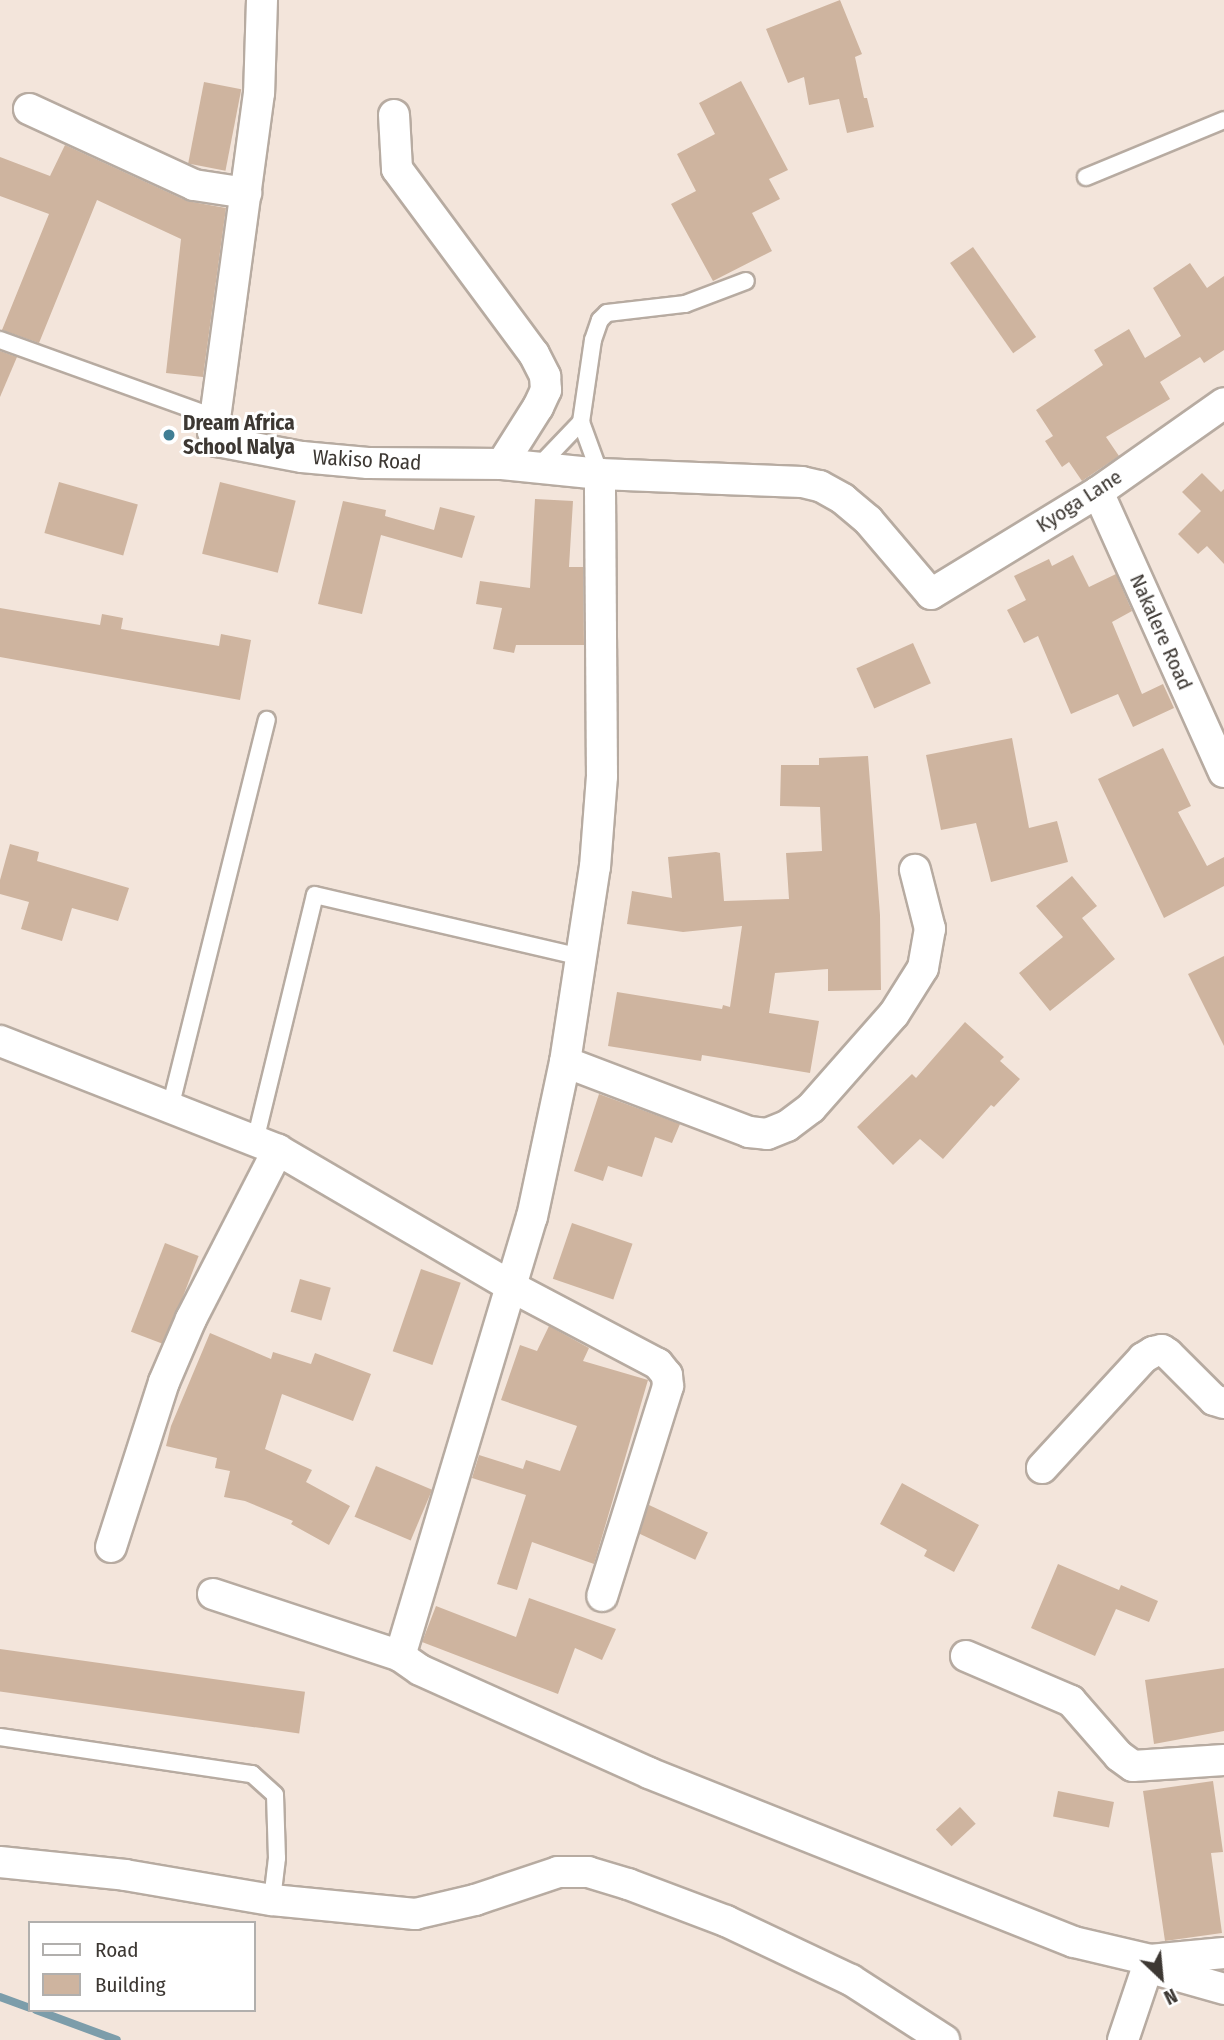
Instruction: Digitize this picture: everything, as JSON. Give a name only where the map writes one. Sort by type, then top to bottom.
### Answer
[{"type":"street","name":"Wakiso Road","points":[[262,0],[259,93],[213,432],[217,441],[302,457],[368,463],[502,464],[600,474],[802,482],[820,486],[843,499],[868,520],[931,594]]},
{"type":"street","points":[[29,110],[194,185],[246,193]]},
{"type":"street","points":[[394,115],[397,169],[534,354],[545,376],[546,390],[538,407],[502,464]]},
{"type":"street","name":"Kyoga Lane","points":[[931,594],[1098,492],[1224,403]]},
{"type":"street","points":[[400,1656],[532,1217],[565,1062],[595,867],[602,777],[600,474]]},
{"type":"street","name":"Nakalere Road","points":[[1098,492],[1224,772]]},
{"type":"street","points":[[565,1062],[749,1132],[767,1134],[787,1126],[811,1108],[894,1014],[923,968],[930,929],[915,870]]},
{"type":"street","points":[[0,1041],[267,1146],[512,1287],[645,1355],[667,1375],[668,1386],[602,1596]]},
{"type":"street","points":[[111,1546],[138,1455],[169,1370],[267,1146]]},
{"type":"street","points":[[1042,1468],[1143,1357],[1153,1352],[1161,1350],[1168,1354],[1214,1400],[1224,1403]]},
{"type":"street","points":[[213,1594],[400,1656],[420,1670],[661,1778],[1074,1942],[1149,1963],[1224,1989]]},
{"type":"street","points":[[966,1656],[1071,1701],[1119,1756],[1133,1766],[1224,1760]]},
{"type":"street","points":[[0,1862],[125,1875],[272,1900],[415,1914],[475,1900],[558,1872],[588,1872],[713,1916],[776,1944],[851,1980],[944,2040]]},
{"type":"street","points":[[1149,1963],[1224,1953]]},
{"type":"street","points":[[1123,2040],[1149,1963]]},
{"type":"lane","points":[[1086,177],[1224,120]]},
{"type":"lane","points":[[600,474],[581,422],[593,340],[600,320],[607,313],[685,304],[746,281]]},
{"type":"lane","points":[[0,340],[217,418]]},
{"type":"lane","points":[[537,468],[581,422]]},
{"type":"lane","points":[[170,1108],[267,720]]},
{"type":"lane","points":[[267,1146],[315,895],[581,957]]},
{"type":"lane","points":[[0,1737],[251,1774],[275,1795],[277,1858],[272,1900]]},
{"type":"building","points":[[840,0],[862,54],[855,57],[874,127],[847,133],[839,99],[809,105],[804,77],[788,83],[766,29]]},
{"type":"building","points":[[741,81],[788,170],[769,179],[780,199],[752,213],[772,251],[713,281],[671,204],[696,191],[677,154],[715,134],[699,103]]},
{"type":"building","points":[[204,82],[241,89],[225,171],[188,163]]},
{"type":"building","points":[[65,145],[187,201],[226,208],[203,377],[166,373],[181,239],[97,200],[39,343],[2,330],[49,214],[0,196],[0,157],[50,176]]},
{"type":"building","points":[[973,247],[1036,337],[1013,353],[950,263]]},
{"type":"building","points":[[1190,263],[1207,288],[1224,276],[1224,350],[1204,363],[1200,357],[1160,382],[1170,399],[1106,437],[1119,456],[1082,481],[1069,462],[1062,467],[1045,441],[1053,436],[1036,410],[1103,365],[1094,350],[1129,329],[1145,358],[1181,336],[1153,288]]},
{"type":"building","points":[[0,351],[17,357],[0,397]]},
{"type":"building","points":[[1202,473],[1221,492],[1224,489],[1224,564],[1207,546],[1198,554],[1178,534],[1201,511],[1182,492]]},
{"type":"building","points":[[59,482],[138,505],[123,556],[44,533]]},
{"type":"building","points":[[220,482],[296,501],[278,573],[202,554]]},
{"type":"building","points":[[535,499],[573,501],[569,567],[583,567],[584,645],[516,645],[514,653],[493,649],[502,608],[476,604],[480,581],[530,588]]},
{"type":"building","points":[[343,501],[386,510],[385,516],[434,530],[440,507],[475,516],[462,558],[381,535],[362,614],[318,604]]},
{"type":"building","points":[[1073,555],[1089,587],[1116,574],[1132,611],[1112,622],[1142,694],[1163,684],[1174,708],[1133,727],[1118,694],[1071,714],[1038,636],[1024,643],[1007,610],[1026,600],[1014,576],[1049,559],[1052,566]]},
{"type":"building","points":[[0,608],[100,625],[102,614],[123,618],[121,629],[219,646],[221,634],[251,640],[240,700],[0,657]]},
{"type":"building","points":[[913,643],[931,683],[874,708],[856,668]]},
{"type":"building","points":[[1012,738],[1029,828],[1057,821],[1068,862],[991,882],[976,823],[941,830],[926,755]]},
{"type":"building","points":[[1163,748],[1191,806],[1178,812],[1207,866],[1224,857],[1224,886],[1164,918],[1098,779]]},
{"type":"building","points":[[868,756],[880,915],[881,990],[828,991],[828,969],[775,973],[769,1013],[819,1021],[810,1073],[702,1055],[701,1061],[608,1046],[617,992],[722,1009],[723,1005],[730,1007],[742,926],[683,932],[627,924],[632,891],[672,898],[668,857],[716,852],[720,853],[724,901],[789,899],[786,853],[822,851],[820,807],[780,806],[781,765],[819,765],[819,758]]},
{"type":"building","points":[[10,844],[39,852],[37,861],[129,888],[118,921],[72,908],[62,941],[21,929],[29,902],[0,894],[0,880]]},
{"type":"building","points":[[1072,876],[1097,906],[1082,918],[1115,959],[1050,1011],[1019,973],[1063,937],[1036,906]]},
{"type":"building","points":[[1224,956],[1224,1046],[1188,974]]},
{"type":"building","points":[[965,1022],[1004,1057],[1000,1061],[1020,1079],[994,1107],[991,1105],[943,1159],[920,1139],[893,1165],[857,1127],[912,1074],[916,1078]]},
{"type":"building","points":[[599,1094],[680,1124],[672,1143],[655,1137],[642,1177],[608,1166],[603,1181],[574,1171]]},
{"type":"building","points":[[572,1223],[633,1244],[613,1300],[553,1279]]},
{"type":"building","points":[[165,1243],[199,1256],[165,1345],[131,1332]]},
{"type":"building","points":[[421,1269],[461,1283],[432,1365],[393,1351]]},
{"type":"building","points":[[300,1279],[331,1288],[321,1321],[291,1312]]},
{"type":"building","points":[[549,1326],[589,1348],[583,1361],[648,1380],[594,1564],[532,1542],[517,1590],[497,1584],[526,1495],[472,1478],[479,1455],[523,1469],[526,1460],[560,1471],[577,1426],[501,1400],[520,1345],[537,1351]]},
{"type":"building","points":[[210,1333],[271,1359],[273,1352],[311,1364],[315,1353],[371,1374],[353,1421],[282,1394],[265,1449],[312,1470],[306,1482],[350,1506],[329,1545],[291,1524],[293,1521],[245,1501],[224,1497],[230,1471],[215,1468],[217,1458],[166,1446],[171,1426]]},
{"type":"building","points":[[376,1466],[432,1490],[411,1540],[355,1517]]},
{"type":"building","points":[[902,1483],[979,1525],[954,1572],[924,1556],[927,1550],[880,1524]]},
{"type":"building","points":[[649,1505],[708,1532],[695,1560],[636,1532]]},
{"type":"building","points":[[1058,1564],[1119,1590],[1121,1585],[1158,1601],[1149,1622],[1116,1609],[1095,1656],[1031,1628]]},
{"type":"building","points":[[529,1598],[616,1629],[602,1660],[575,1648],[558,1694],[422,1642],[436,1606],[516,1637]]},
{"type":"building","points":[[0,1649],[305,1692],[299,1733],[0,1691]]},
{"type":"building","points":[[1224,1668],[1224,1731],[1154,1744],[1145,1680]]},
{"type":"building","points":[[1213,1781],[1223,1852],[1211,1853],[1222,1933],[1165,1941],[1143,1791]]},
{"type":"building","points":[[1058,1791],[1114,1802],[1109,1827],[1053,1817]]},
{"type":"building","points":[[960,1807],[976,1824],[952,1846],[936,1830]]},
{"type":"waterway","points":[[0,1997],[28,2007]]},
{"type":"waterway","points":[[41,2012],[117,2040]]},
{"type":"place","name":"Dream Africa School Nalya","points":[[169,435]]}]
